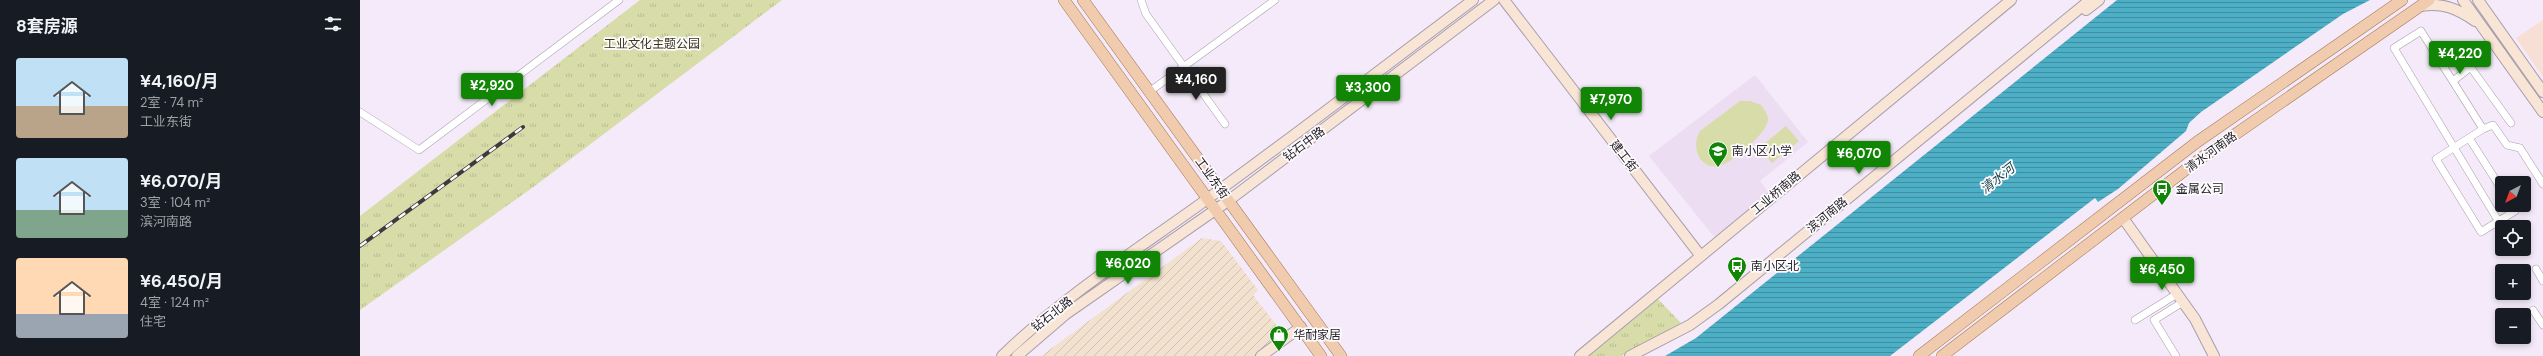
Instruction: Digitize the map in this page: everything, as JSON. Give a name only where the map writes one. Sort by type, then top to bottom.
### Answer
[{"type":"main road","name":"工业东街","points":[[1064,0],[1321,356]]},
{"type":"main road","name":"工业东街","points":[[1083,0],[1341,356]]},
{"type":"main road","name":"钻石中路","points":[[1220,190],[1473,0]]},
{"type":"main road","name":"钻石中路","points":[[1228,201],[1494,0]]},
{"type":"main road","name":"建工街","points":[[1504,0],[1700,255]]},
{"type":"main road","name":"工业桥南路","points":[[1580,356],[1700,255],[2011,0]]},
{"type":"main road","name":"滨河南路","points":[[1630,356],[1690,325],[1719,304],[2090,0]]},
{"type":"main road","name":"滨河南路","points":[[1644,356],[1695,327],[1762,276],[2099,0]]},
{"type":"main road","name":"清水河南路","points":[[1919,356],[2197,142],[2402,0]]},
{"type":"main road","points":[[2463,0],[2543,112]]},
{"type":"main road","points":[[2478,0],[2543,92]]},
{"type":"main road","name":"清水河南路","points":[[1942,356],[2240,130],[2425,3]]},
{"type":"main road","points":[[2425,3],[2455,9],[2483,28]]},
{"type":"main road","name":"钻石北路","points":[[1002,356],[1070,300],[1220,190]]},
{"type":"main road","name":"钻石北路","points":[[1017,356],[1066,314],[1228,201]]},
{"type":"main road","points":[[2123,218],[2195,319],[2214,356]]},
{"type":"main road","points":[[1261,356],[1300,327]]},
{"type":"street","points":[[360,112],[418,150],[620,0]]},
{"type":"street","points":[[1141,0],[1146,14],[1225,124]]},
{"type":"street","points":[[1149,92],[1275,0]]},
{"type":"street","points":[[2483,129],[2422,31],[2394,48],[2498,220]]},
{"type":"street","points":[[2453,82],[2467,70],[2471,55],[2492,40]]},
{"type":"street","points":[[2469,65],[2511,123]]},
{"type":"street","points":[[2495,224],[2481,232],[2436,159],[2483,129],[2493,125],[2507,145],[2520,148],[2543,184]]},
{"type":"street","points":[[2469,138],[2495,179]]},
{"type":"street","points":[[2502,220],[2515,212]]},
{"type":"street","points":[[2536,269],[2543,281]]},
{"type":"street","points":[[2135,320],[2180,298]]},
{"type":"street","points":[[2176,356],[2154,320],[2180,298]]},
{"type":"street","points":[[2533,310],[2543,325]]},
{"type":"shaded area","points":[[2543,20],[2543,77],[2516,38]]},
{"type":"shaded area","name":"南小区小学","points":[[1755,75],[1808,142],[1760,181],[1770,194],[1715,238],[1649,156]]},
{"type":"shaded area","points":[[1202,238],[1221,241],[1258,290],[1253,295],[1284,335],[1254,356],[1041,356]]},
{"type":"green space","name":"工业文化主题公园","points":[[640,0],[782,0],[532,188],[360,310],[360,216]]},
{"type":"green space","points":[[1740,101],[1750,101],[1761,105],[1767,115],[1767,125],[1748,147],[1731,160],[1718,166],[1705,164],[1698,155],[1696,149],[1697,137],[1700,131]]},
{"type":"green space","points":[[1786,126],[1799,141],[1772,163],[1759,148]]},
{"type":"green space","points":[[1658,299],[1681,323],[1621,356],[1589,356]]},
{"type":"water","name":"清水河","points":[[2117,0],[2370,0],[2343,14],[2201,112],[2189,123],[2186,131],[2118,189],[2098,202],[2095,198],[1890,356],[1665,356],[1696,338]]},
{"type":"railway","points":[[360,246],[523,127]]},
{"type":"place","name":"南小区小学","points":[[1718,168]]},
{"type":"place","name":"金属公司","points":[[2162,206]]},
{"type":"place","name":"南小区北","points":[[1737,283]]},
{"type":"place","name":"华耐家居","points":[[1279,352]]}]
